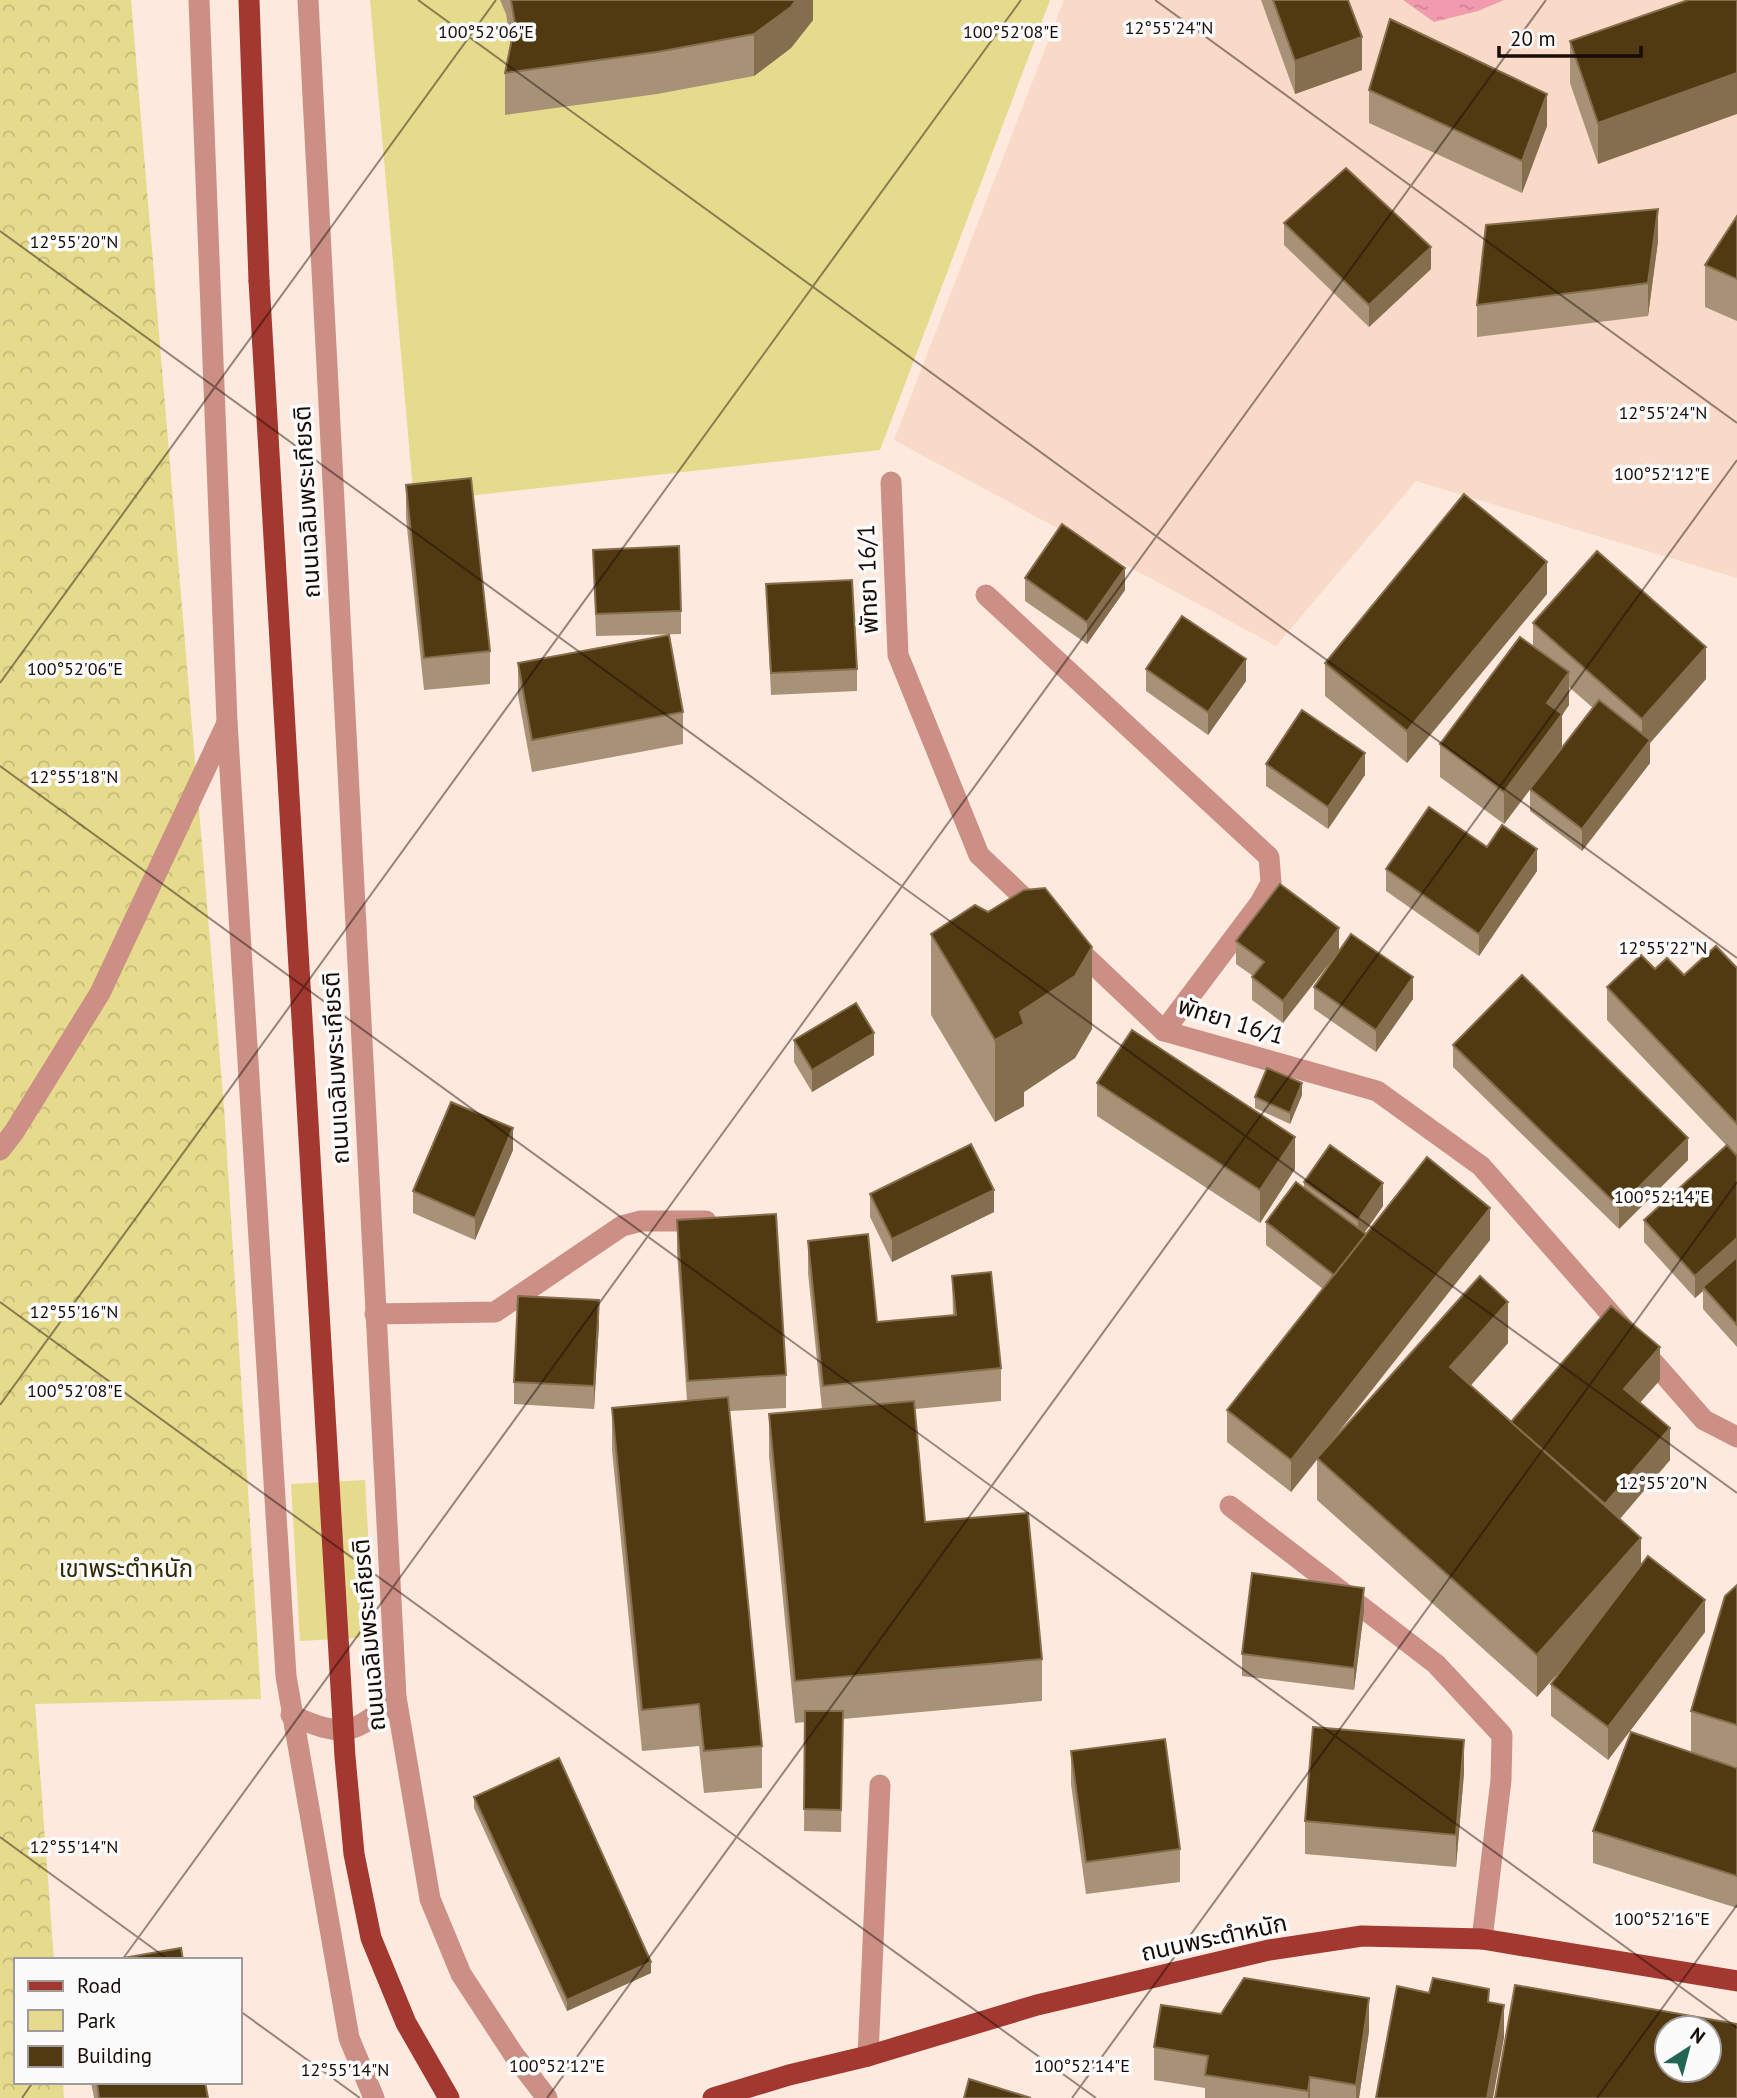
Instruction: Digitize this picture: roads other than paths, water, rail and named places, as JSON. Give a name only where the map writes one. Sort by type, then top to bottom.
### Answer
[{"type":"main road","points":[[249,0],[259,281],[344,1743],[354,1854],[371,1938],[406,2023],[449,2098]]},
{"type":"main road","name":"ถนนพระตำหนัก","points":[[713,2098],[868,2056],[1037,2005],[1269,1950],[1362,1936],[1482,1939],[1737,1981]]},
{"type":"main road","points":[[753,2098],[768,2081]]},
{"type":"street","points":[[199,0],[227,722],[286,1676],[349,2038],[374,2098]]},
{"type":"street","name":"ถนนเฉลิมพระเกียรติ","points":[[308,0],[396,1697],[430,1899],[461,1974],[513,2055],[547,2098]]},
{"type":"street","name":"พัทยา 16/1","points":[[891,482],[898,655],[979,855],[1164,1031],[1377,1091],[1480,1167],[1704,1420],[1737,1437]]},
{"type":"street","points":[[986,595],[1269,857],[1271,883],[1260,903],[1164,1031]]},
{"type":"street","points":[[0,1150],[15,1132],[100,993],[227,722]]},
{"type":"street","points":[[375,1314],[495,1312],[622,1226],[641,1221],[720,1221]]},
{"type":"street","points":[[1230,1506],[1436,1664],[1502,1735],[1500,1780],[1482,1939]]},
{"type":"street","points":[[291,1715],[320,1728],[351,1730],[374,1717],[396,1697]]},
{"type":"street","points":[[868,2056],[880,1785]]},
{"type":"water","points":[[1403,0],[1504,0],[1478,11],[1434,22]]},
{"type":"park label","name":"เขาพระตำหนัก","points":[[126,1569]]}]
